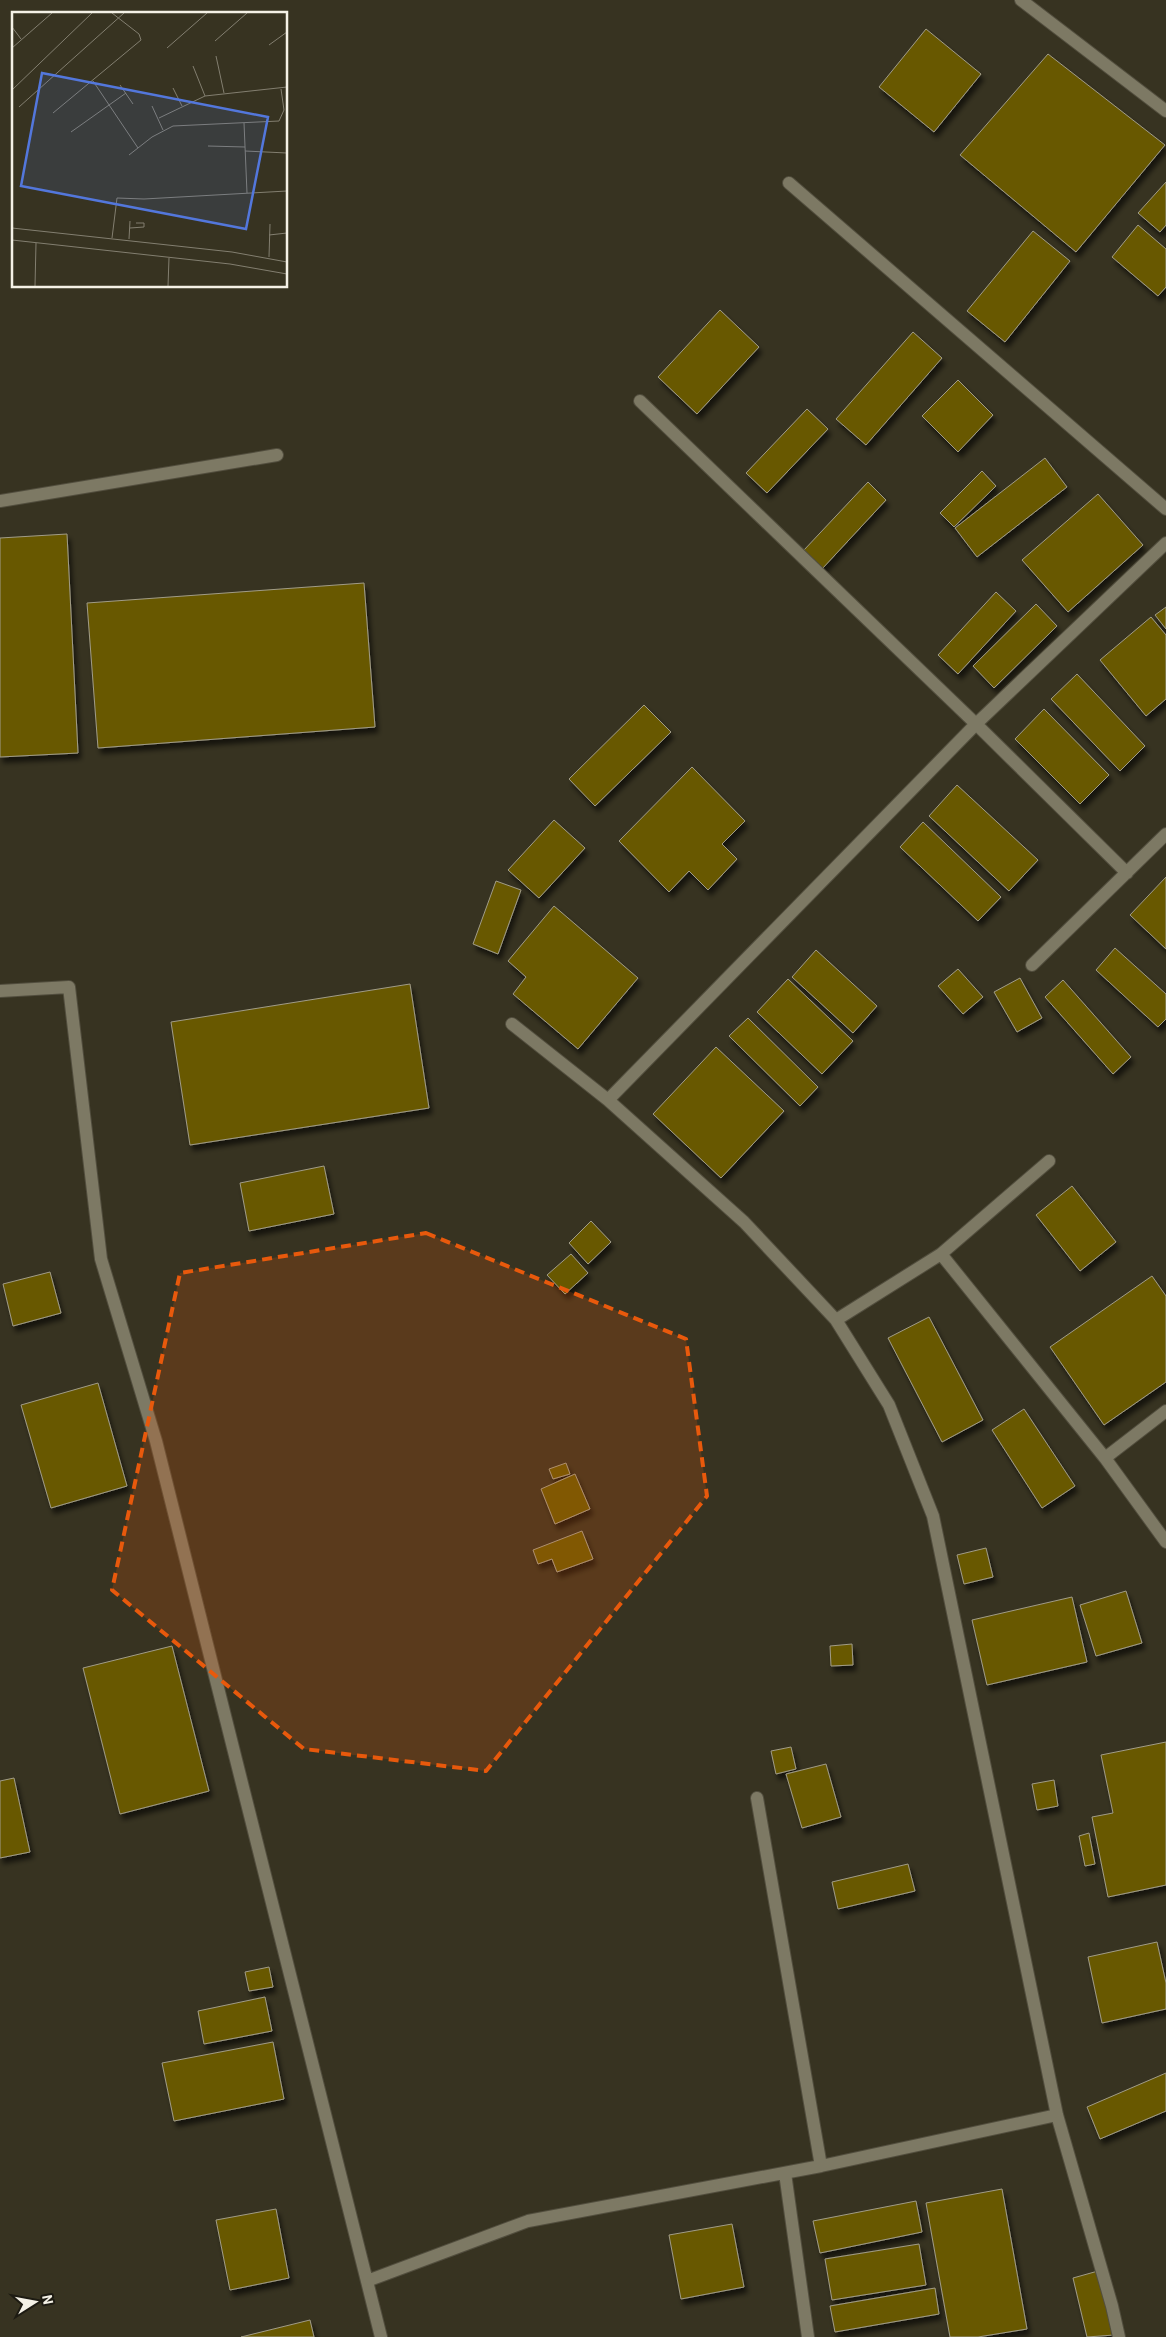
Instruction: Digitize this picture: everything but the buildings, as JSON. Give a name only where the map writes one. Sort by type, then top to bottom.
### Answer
[{"type":"street","points":[[1021,0],[1166,111]]},
{"type":"street","points":[[789,183],[1166,509]]},
{"type":"street","points":[[640,401],[976,724],[1127,873]]},
{"type":"street","points":[[0,501],[277,455]]},
{"type":"street","points":[[608,1100],[976,724],[1166,543]]},
{"type":"street","points":[[1032,965],[1166,834]]},
{"type":"street","points":[[0,991],[69,987],[101,1259],[156,1441],[381,2337]]},
{"type":"street","points":[[512,1024],[608,1100],[744,1222],[836,1320],[888,1405],[933,1516],[1057,2115],[1112,2306],[1119,2337]]},
{"type":"street","points":[[836,1320],[940,1254],[1049,1161]]},
{"type":"street","points":[[940,1254],[1105,1458],[1166,1542]]},
{"type":"street","points":[[1105,1458],[1166,1411]]},
{"type":"street","points":[[757,1798],[821,2166]]},
{"type":"street","points":[[367,2281],[528,2221],[821,2166],[1057,2115]]},
{"type":"street","points":[[785,2173],[808,2337]]},
{"type":"highlighted area","points":[[426,1233],[686,1339],[707,1496],[486,1771],[304,1749],[112,1590],[180,1273]]}]
